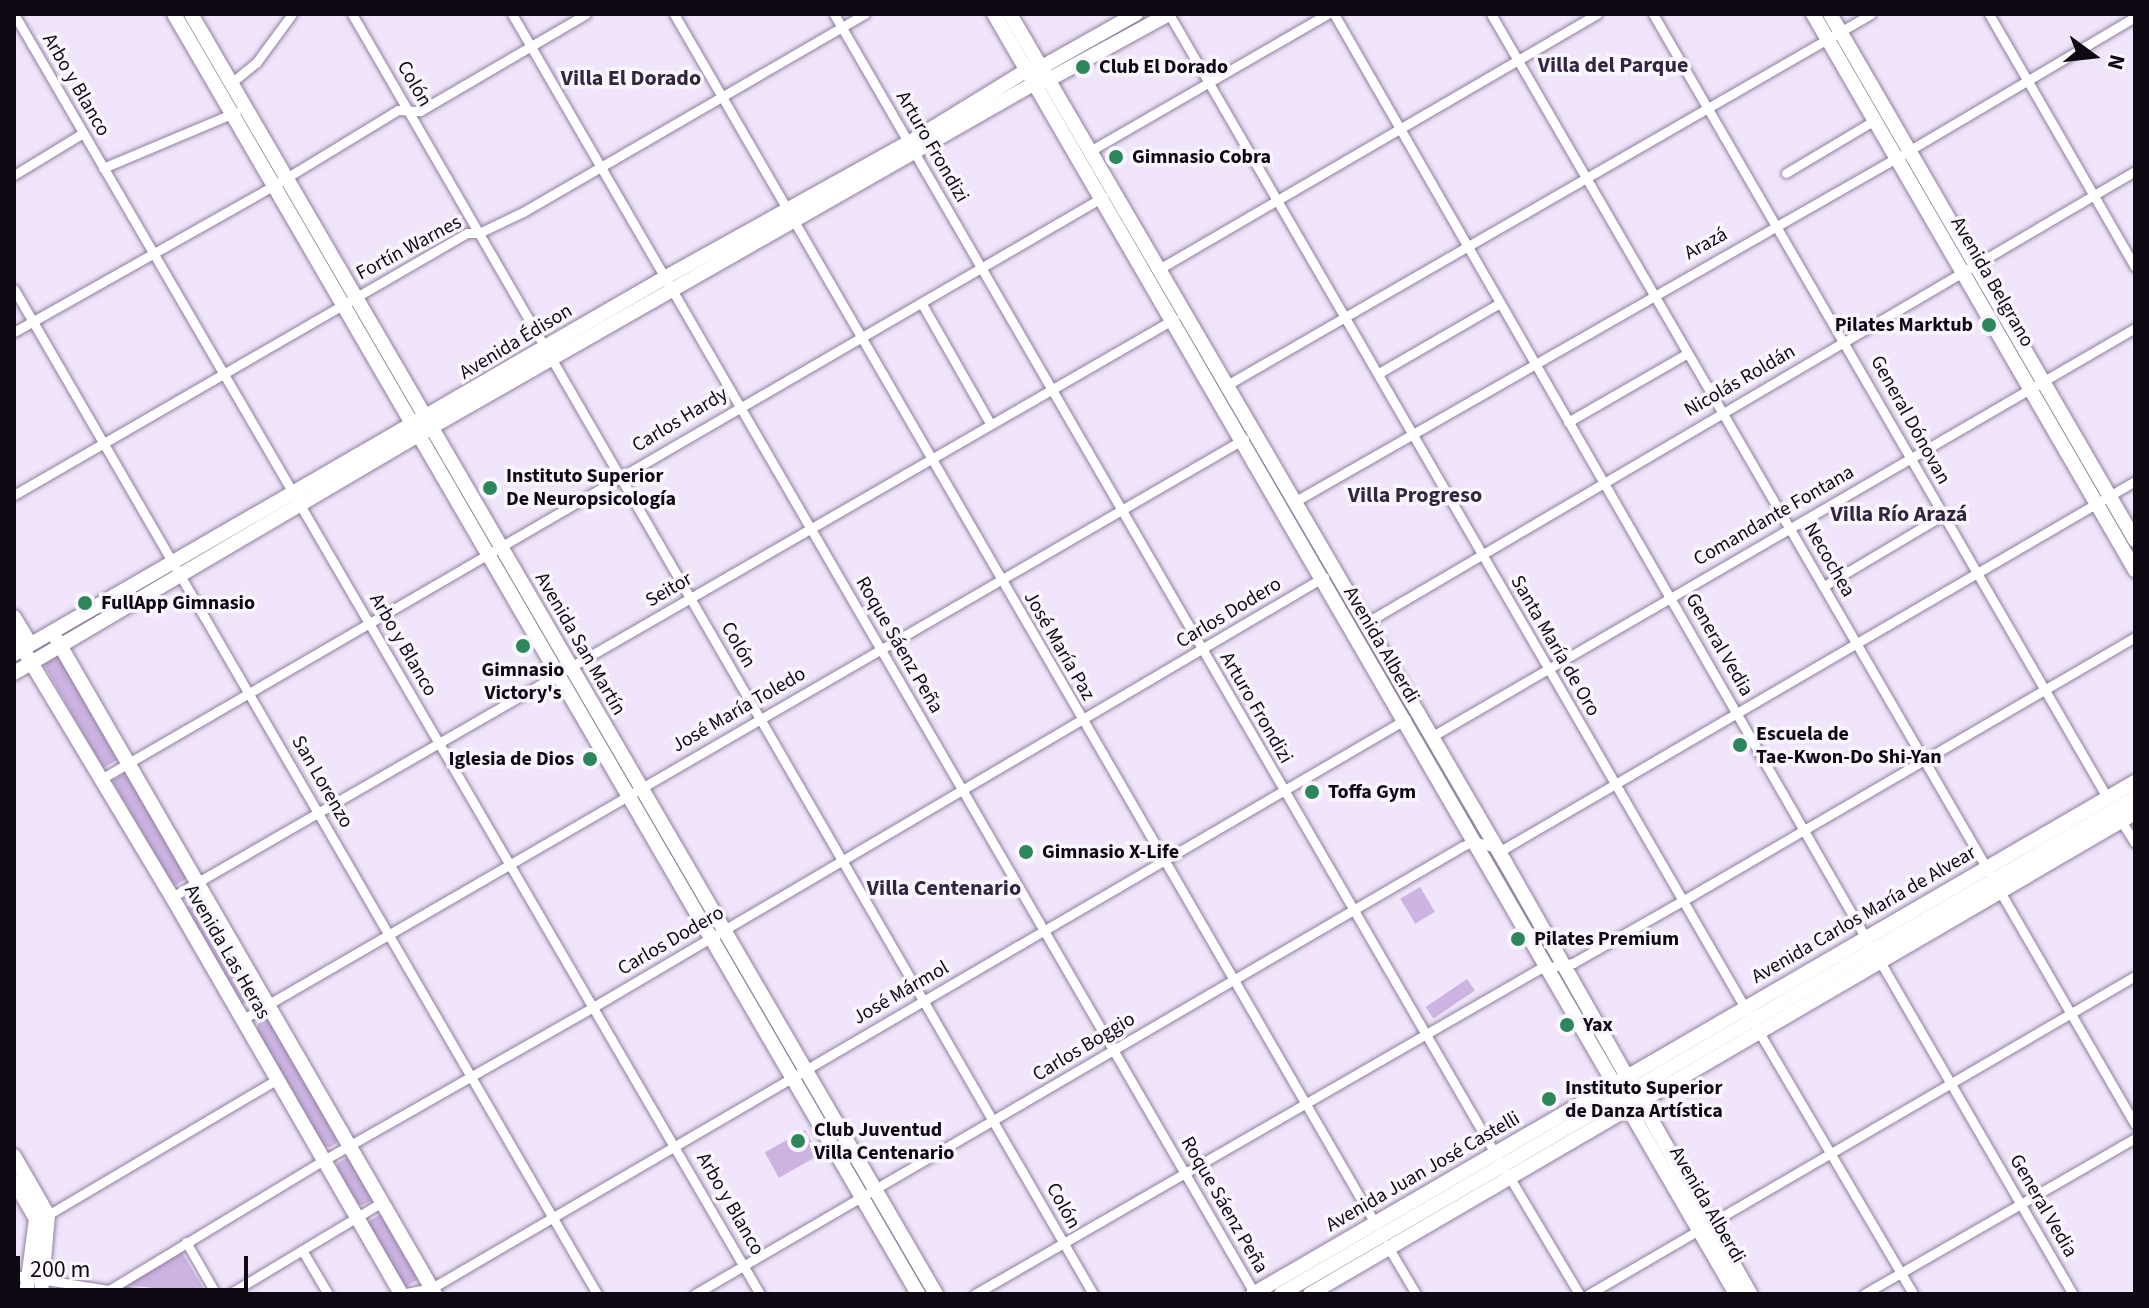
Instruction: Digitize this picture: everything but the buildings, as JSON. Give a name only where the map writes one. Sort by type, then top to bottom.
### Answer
[{"type":"main road","name":"Avenida San Martín","points":[[174,14],[238,110],[423,427],[501,546],[564,672]]},
{"type":"main road","name":"Avenida San Martín","points":[[191,14],[231,83],[238,110]]},
{"type":"main road","name":"Avenida Alberdi","points":[[994,14],[1090,151],[1107,195],[1159,269],[1178,317],[1227,385],[1294,502],[1327,575],[1402,721],[1546,968],[1627,1092]]},
{"type":"main road","name":"Avenida Alberdi","points":[[1010,14],[1037,76],[1178,317],[1240,441],[1327,575],[1364,624],[1563,965],[1627,1092],[1704,1226],[1750,1294]]},
{"type":"main road","points":[[1037,76],[1136,14]]},
{"type":"main road","points":[[1037,76],[1169,14]]},
{"type":"main road","name":"Avenida Belgrano","points":[[1813,14],[1834,35],[1970,268],[2037,385],[2096,504],[2135,570]]},
{"type":"main road","name":"Avenida Belgrano","points":[[1830,14],[1834,35],[1875,120],[1903,153]]},
{"type":"main road","name":"Avenida Édison","points":[[22,649],[171,562],[296,499],[1037,76]]},
{"type":"main road","name":"Avenida Belgrano","points":[[2037,385],[2135,540]]},
{"type":"main road","name":"Avenida San Martín","points":[[423,427],[487,554],[564,672],[718,934],[867,1194],[918,1294]]},
{"type":"main road","name":"Avenida Édison","points":[[14,673],[179,577],[296,499]]},
{"type":"main road","name":"Avenida Las Heras","points":[[14,617],[22,649]]},
{"type":"main road","name":"Avenida Las Heras","points":[[52,631],[126,764],[270,1004],[434,1291]]},
{"type":"main road","name":"Avenida Las Heras","points":[[14,634],[172,897],[401,1294]]},
{"type":"main road","name":"Avenida Carlos María de Alvear","points":[[1627,1092],[1993,879],[2120,810],[2135,782]]},
{"type":"main road","name":"Avenida Carlos María de Alvear","points":[[1627,1092],[1993,879],[2120,810],[2135,798]]},
{"type":"main road","name":"Avenida Juan José Castelli","points":[[1281,1294],[1627,1092]]},
{"type":"main road","points":[[14,1156],[42,1217],[32,1281],[26,1294]]},
{"type":"main road","points":[[14,1181],[42,1217]]},
{"type":"main road","name":"Avenida San Martín","points":[[867,1194],[936,1294]]},
{"type":"main road","name":"Avenida Alberdi","points":[[1704,1226],[1736,1294]]},
{"type":"main road","name":"Avenida Juan José Castelli","points":[[1254,1294],[1382,1235]]},
{"type":"main road","name":"Avenida Juan José Castelli","points":[[1310,1294],[1382,1235]]},
{"type":"street","name":"Arbo y Blanco","points":[[14,14],[509,865],[595,1006],[760,1294]]},
{"type":"street","points":[[231,83],[256,63],[292,14]]},
{"type":"street","name":"Colón","points":[[352,14],[1093,1294]]},
{"type":"street","name":"Roque Sáenz Peña","points":[[512,14],[1254,1294]]},
{"type":"street","points":[[14,332],[279,182],[398,110],[420,111],[586,14]]},
{"type":"street","name":"José María Paz","points":[[674,14],[1416,1294]]},
{"type":"street","name":"Arturo Frondizi","points":[[834,14],[1579,1294]]},
{"type":"street","name":"Fortín Warnes","points":[[14,495],[467,233],[479,233],[600,168],[865,14]]},
{"type":"street","name":"Santa María de Oro","points":[[1169,14],[1913,1294]]},
{"type":"street","points":[[1090,151],[1327,14]]},
{"type":"street","name":"General Vedia","points":[[1334,14],[1498,304],[1604,481],[2073,1294]]},
{"type":"street","name":"Necochea","points":[[1491,14],[2135,1124]]},
{"type":"street","points":[[1159,269],[1399,126],[1597,14]]},
{"type":"street","name":"General Dónovan","points":[[1653,14],[2045,691],[2120,810],[2135,843]]},
{"type":"street","points":[[1227,385],[1871,14]]},
{"type":"street","points":[[1989,14],[2093,194],[2131,252],[2135,267]]},
{"type":"street","name":"Arazá","points":[[1294,502],[2135,17]]},
{"type":"street","points":[[103,168],[238,110]]},
{"type":"street","points":[[1786,173],[1875,120]]},
{"type":"street","points":[[14,175],[83,133]]},
{"type":"street","name":"Nicolás Roldán","points":[[1364,624],[2135,171]]},
{"type":"street","name":"Carlos Hardy","points":[[101,779],[1107,195]]},
{"type":"street","name":"San Lorenzo","points":[[14,289],[597,1294]]},
{"type":"street","points":[[922,304],[990,423]]},
{"type":"street","points":[[1379,373],[1498,304]]},
{"type":"street","name":"Seitor","points":[[172,897],[1178,317]]},
{"type":"street","name":"Comandante Fontana","points":[[1431,737],[2135,328]]},
{"type":"street","points":[[1568,422],[1688,353]]},
{"type":"street","name":"José María Toledo","points":[[243,1019],[1253,433]]},
{"type":"street","points":[[1474,841],[1493,844],[1502,850],[2135,481]]},
{"type":"street","points":[[1824,586],[1943,515]]},
{"type":"street","name":"Carlos Dodero","points":[[109,1292],[324,1160],[595,1006],[1327,575]]},
{"type":"street","points":[[975,1294],[1426,1033],[1546,968],[1563,965],[1684,900],[2135,637]]},
{"type":"street","name":"José Mármol","points":[[401,1294],[434,1291],[552,1215],[1165,859],[1285,793],[1416,714]]},
{"type":"street","name":"Carlos Boggio","points":[[695,1294],[1474,841]]},
{"type":"street","points":[[1589,1294],[2135,976]]},
{"type":"street","points":[[42,1217],[278,1079]]},
{"type":"street","points":[[1864,1294],[2135,1138]]},
{"type":"street","points":[[229,1294],[382,1202]]},
{"type":"street","points":[[186,1242],[216,1294]]},
{"type":"street","points":[[302,1250],[328,1294]]},
{"type":"street","points":[[32,1281],[134,1294]]},
{"type":"shaded area","points":[[56,652],[118,759],[103,768],[41,660]]},
{"type":"shaded area","points":[[127,772],[188,878],[173,886],[112,780]]},
{"type":"shaded area","points":[[1420,887],[1435,912],[1415,924],[1400,899]]},
{"type":"shaded area","points":[[196,901],[203,903],[257,996],[240,1006],[186,908]]},
{"type":"shaded area","points":[[1467,979],[1475,991],[1433,1019],[1426,1007]]},
{"type":"shaded area","points":[[267,1018],[275,1021],[339,1133],[338,1142],[330,1147],[321,1146],[256,1032],[258,1024]]},
{"type":"shaded area","name":"Club Juventud Villa Centenario","points":[[805,1130],[819,1155],[779,1178],[765,1152]]},
{"type":"shaded area","points":[[346,1158],[353,1160],[372,1195],[371,1201],[356,1204],[336,1170],[337,1164]]},
{"type":"shaded area","points":[[383,1213],[420,1278],[404,1287],[367,1222]]},
{"type":"shaded area","points":[[181,1251],[207,1294],[126,1285]]},
{"type":"place","name":"Club El Dorado","points":[[1083,67]]},
{"type":"place","name":"Gimnasio Cobra","points":[[1116,157]]},
{"type":"place","name":"Pilates Marktub","points":[[1989,325]]},
{"type":"place","name":"Instituto Superior De Neuropsicología","points":[[490,488]]},
{"type":"place","name":"FullApp Gimnasio","points":[[85,603]]},
{"type":"place","name":"Gimnasio Victory's","points":[[523,646]]},
{"type":"place","name":"Escuela de Tae-Kwon-Do Shi-Yan","points":[[1740,745]]},
{"type":"place","name":"Iglesia de Dios","points":[[590,759]]},
{"type":"place","name":"Toffa Gym","points":[[1312,792]]},
{"type":"place","name":"Gimnasio X-Life","points":[[1026,852]]},
{"type":"place","name":"Pilates Premium","points":[[1518,939]]},
{"type":"place","name":"Yax","points":[[1567,1025]]},
{"type":"place","name":"Instituto Superior de Danza Artística","points":[[1549,1099]]},
{"type":"place","name":"Club Juventud Villa Centenario","points":[[798,1141]]},
{"type":"district","name":"Villa del Parque","points":[[1613,66]]},
{"type":"district","name":"Villa El Dorado","points":[[631,79]]},
{"type":"district","name":"Villa Progreso","points":[[1415,496]]},
{"type":"district","name":"Villa Río Arazá","points":[[1899,515]]},
{"type":"district","name":"Villa Centenario","points":[[944,889]]}]
